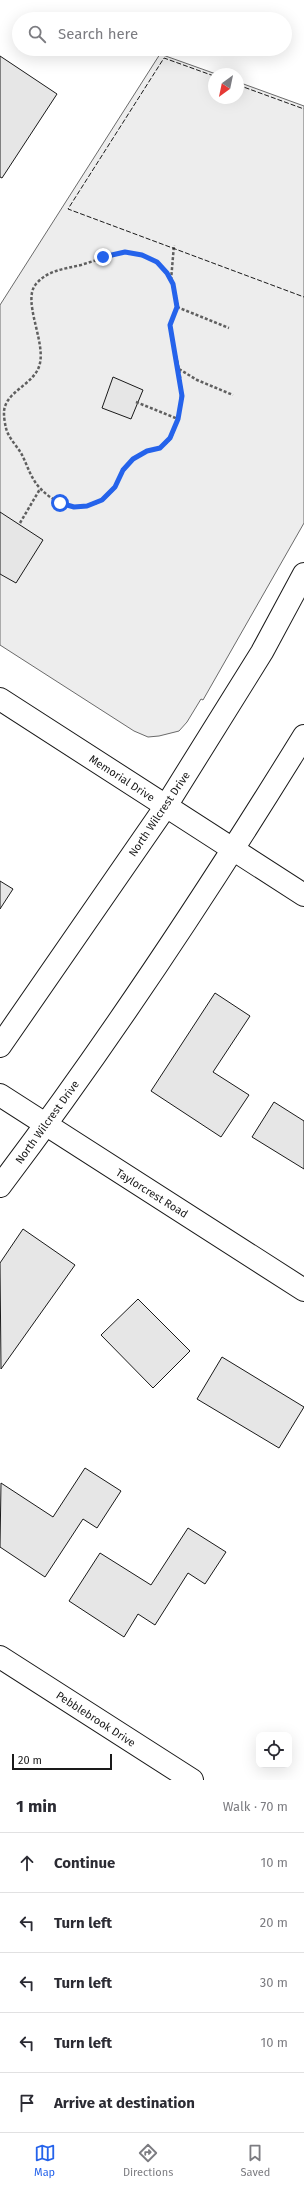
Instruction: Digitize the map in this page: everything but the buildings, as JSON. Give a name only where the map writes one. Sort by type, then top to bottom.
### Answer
[{"type":"main road","name":"North Wilcrest Drive","points":[[0,1046],[166,806],[262,652],[304,574]]},
{"type":"main road","name":"Memorial Drive","points":[[0,699],[304,895]]},
{"type":"main road","name":"North Wilcrest Drive","points":[[0,1186],[46,1125],[233,850],[304,736]]},
{"type":"main road","name":"Taylorcrest Road","points":[[0,1095],[304,1290]]},
{"type":"main road","name":"Pebblebrook Drive","points":[[0,1657],[192,1780]]},
{"type":"path","points":[[171,280],[157,262],[142,255],[125,252],[59,270],[42,277],[34,286],[30,298],[41,349],[40,365],[34,376],[8,400],[4,412],[6,429],[22,454],[34,482],[46,495],[60,503],[74,507],[87,506],[102,500],[115,487],[123,470],[133,459],[147,451],[160,448],[170,438],[178,419],[182,396],[179,369],[170,325],[177,307],[171,280],[174,245]]},
{"type":"path","points":[[177,307],[229,328]]},
{"type":"path","points":[[179,369],[197,380],[233,394]]},
{"type":"path","points":[[136,402],[178,419]]},
{"type":"path","points":[[20,523],[40,489]]},
{"type":"shaded area","points":[[159,56],[166,56],[208,71],[208,104],[244,104],[244,84],[304,106],[304,523],[203,700],[201,699],[187,722],[179,731],[148,737],[134,731],[0,645],[0,305]]},
{"type":"fence","points":[[208,74],[164,58],[68,209],[304,297]]},
{"type":"fence","points":[[244,87],[304,109]]},
{"type":"route","points":[[60,503],[74,507],[87,506],[102,500],[115,487],[123,470],[133,459],[147,451],[160,448],[170,438],[178,419],[182,396],[181,379],[173,346],[170,325],[177,307],[173,284],[167,273],[157,262],[142,255],[125,252],[103,257]]}]
